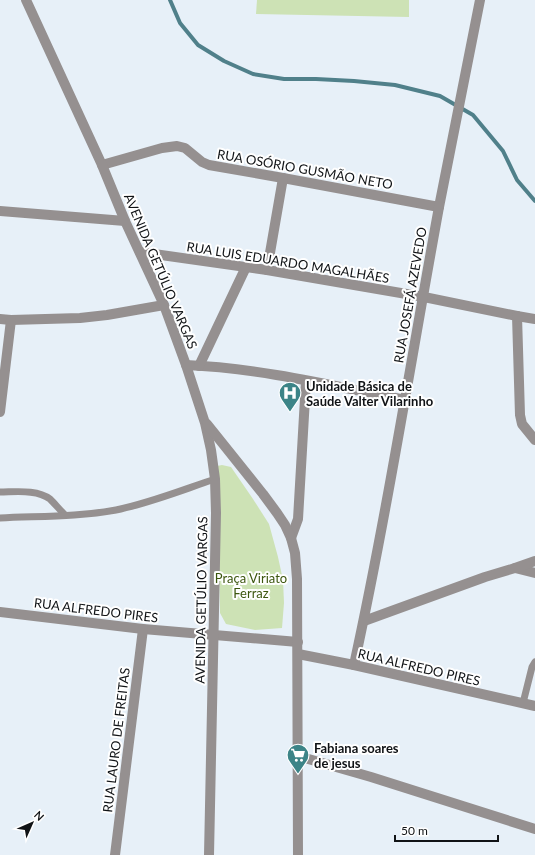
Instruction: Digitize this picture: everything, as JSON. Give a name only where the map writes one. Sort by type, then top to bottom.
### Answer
[{"type":"street","name":"AVENIDA GETÚLIO VARGAS","points":[[26,0],[102,165],[125,221],[164,305],[205,423],[211,450],[215,479],[216,513],[209,855]]},
{"type":"street","name":"RUA JOSEFÁ AZEVEDO","points":[[354,665],[364,621],[439,207],[480,0]]},
{"type":"street","name":"RUA OSÓRIO GUSMÃO NETO","points":[[102,165],[162,148],[177,146],[190,151],[202,162],[210,166],[439,207]]},
{"type":"street","points":[[267,270],[283,178]]},
{"type":"street","points":[[0,211],[125,221]]},
{"type":"street","name":"RUA LUIS EDUARDO MAGALHÃES","points":[[140,252],[267,270],[424,296],[535,319]]},
{"type":"street","points":[[199,366],[246,267]]},
{"type":"street","points":[[0,319],[80,318],[101,316],[164,305]]},
{"type":"street","points":[[517,316],[520,415],[522,424],[535,440]]},
{"type":"street","points":[[0,412],[11,320]]},
{"type":"street","points":[[186,365],[246,371],[405,400]]},
{"type":"street","points":[[291,538],[298,519],[306,381]]},
{"type":"street","points":[[205,423],[277,513],[291,538],[295,553],[298,642],[298,855]]},
{"type":"street","points":[[364,621],[485,577],[535,561]]},
{"type":"street","points":[[516,568],[535,572]]},
{"type":"street","name":"RUA ALFREDO PIRES","points":[[0,612],[143,629],[214,635]]},
{"type":"street","name":"RUA LAURO DE FREITAS","points":[[115,855],[143,629]]},
{"type":"street","points":[[214,635],[298,642]]},
{"type":"street","name":"RUA ALFREDO PIRES","points":[[298,654],[354,665],[535,706]]},
{"type":"street","points":[[298,756],[535,829]]},
{"type":"lane","points":[[0,518],[96,513],[138,505],[215,479]]},
{"type":"lane","points":[[0,492],[34,492],[42,494],[49,498],[65,515]]},
{"type":"lane","points":[[523,703],[532,667],[535,662]]},
{"type":"green space","points":[[257,0],[409,0],[409,17],[256,14]]},
{"type":"green space","name":"Praça Viriato Ferraz","points":[[222,465],[231,467],[269,524],[283,580],[284,603],[282,628],[255,630],[226,624],[220,613],[217,466]]},
{"type":"waterway","points":[[170,0],[180,23],[198,45],[224,61],[253,74],[284,79],[354,81],[395,85],[440,96],[473,115],[503,151],[517,180],[535,201]]},
{"type":"place","name":"Unidade Básica de Saúde Valter Vilarinho","points":[[290,412]]},
{"type":"place","name":"Fabiana soares de jesus","points":[[298,774]]}]
